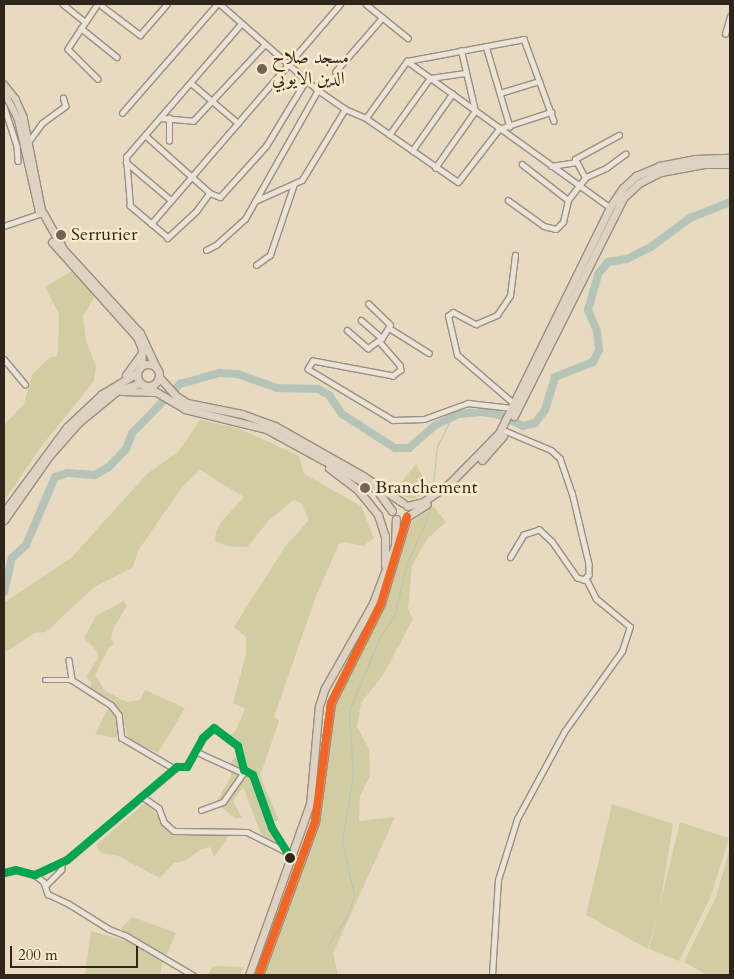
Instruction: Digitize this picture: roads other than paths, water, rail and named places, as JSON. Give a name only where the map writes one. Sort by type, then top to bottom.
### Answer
[{"type":"highway","points":[[396,519],[407,516],[436,496],[479,456],[507,426],[513,409],[612,208],[627,184],[648,170],[695,159],[730,158]]},
{"type":"highway","points":[[612,208],[633,187],[651,176],[704,164],[730,164]]},
{"type":"highway","points":[[41,214],[59,252],[127,324],[142,349],[139,369],[144,385],[157,394]]},
{"type":"highway","points":[[41,214],[63,249],[140,333],[159,377],[177,402],[268,422],[364,476],[405,505],[407,516],[381,603],[331,703],[315,822],[259,975]]},
{"type":"highway","points":[[4,520],[61,442],[134,368],[142,349]]},
{"type":"highway","points":[[4,512],[67,427],[139,369],[151,364],[156,368]]},
{"type":"highway","points":[[112,391],[126,386],[154,384],[159,377]]},
{"type":"highway","points":[[112,391],[132,389],[157,394],[177,402],[259,426],[380,492],[396,519],[395,544],[383,578],[366,617],[325,688],[319,706],[311,797],[289,855],[249,975]]},
{"type":"highway","points":[[311,455],[353,485],[378,515],[386,543],[383,578]]},
{"type":"highway","points":[[392,511],[395,506],[427,502]]},
{"type":"main road","points":[[4,84],[19,105],[28,141],[41,214]]},
{"type":"main road","points":[[4,91],[18,118],[41,214]]},
{"type":"street","points":[[63,4],[85,22]]},
{"type":"street","points":[[98,79],[69,52],[69,45],[99,4],[140,35],[165,6],[157,4]]},
{"type":"street","points":[[122,113],[218,4],[318,90],[345,109],[366,118],[435,168],[458,182],[498,129],[510,127],[551,112]]},
{"type":"street","points":[[151,224],[340,4]]},
{"type":"street","points":[[366,4],[408,38]]},
{"type":"street","points":[[725,34],[730,17]]},
{"type":"street","points":[[334,72],[382,18]]},
{"type":"street","points":[[210,193],[197,211],[170,237],[151,224],[128,201],[126,162],[145,135],[241,24]]},
{"type":"street","points":[[81,28],[117,57]]},
{"type":"street","points":[[366,118],[407,61],[524,39],[554,122]]},
{"type":"street","points":[[161,118],[193,121],[264,45]]},
{"type":"street","points":[[486,46],[510,127]]},
{"type":"street","points":[[435,168],[475,111],[461,52]]},
{"type":"street","points":[[407,61],[498,129],[612,208]]},
{"type":"street","points":[[389,135],[430,78],[465,73]]},
{"type":"street","points":[[145,135],[210,193],[218,197],[266,146],[306,80]]},
{"type":"street","points":[[500,93],[539,80]]},
{"type":"street","points":[[190,83],[238,123]]},
{"type":"street","points":[[206,250],[240,226],[318,90]]},
{"type":"street","points":[[412,151],[452,94]]},
{"type":"street","points":[[28,141],[42,123],[64,106],[63,98]]},
{"type":"street","points":[[4,106],[17,146],[18,161]]},
{"type":"street","points":[[254,202],[302,180],[345,109]]},
{"type":"street","points":[[169,118],[169,141]]},
{"type":"street","points":[[575,162],[578,156],[618,135]]},
{"type":"street","points":[[508,200],[544,226],[556,229],[563,222],[568,200],[585,178],[606,168],[625,154]]},
{"type":"street","points":[[126,162],[171,200]]},
{"type":"street","points":[[551,166],[575,162]]},
{"type":"street","points":[[575,162],[585,178]]},
{"type":"street","points":[[522,164],[568,200]]},
{"type":"street","points":[[256,265],[270,255],[294,184]]},
{"type":"street","points":[[4,226],[41,214]]},
{"type":"street","points":[[513,409],[457,355],[448,316],[453,312],[476,324],[497,315],[510,296],[515,255]]},
{"type":"street","points":[[347,330],[368,348],[380,340],[389,328],[389,323],[368,304]]},
{"type":"street","points":[[361,320],[400,365],[401,370],[393,376],[313,362],[308,369],[393,420],[424,419],[468,404],[513,409]]},
{"type":"street","points":[[389,328],[429,353]]},
{"type":"street","points":[[4,359],[25,384]]},
{"type":"street","points":[[492,975],[498,880],[517,820],[564,732],[622,651],[630,626],[596,599],[586,579],[589,564],[568,475],[560,458],[552,450],[507,426]]},
{"type":"street","points":[[511,557],[524,535],[539,530],[552,542],[577,578],[586,579]]},
{"type":"street","points":[[69,660],[72,680]]},
{"type":"street","points":[[45,680],[72,680],[116,710],[122,738],[175,769]]},
{"type":"street","points":[[35,875],[62,862],[144,797],[175,769],[187,767],[208,732],[214,728],[238,746],[244,770],[253,775],[272,828],[289,855]]},
{"type":"street","points":[[197,752],[243,773],[253,775]]},
{"type":"street","points":[[201,810],[224,802],[243,773]]},
{"type":"street","points":[[144,797],[159,808],[164,822],[174,831],[250,832],[289,855]]},
{"type":"street","points":[[45,886],[61,870],[62,862]]},
{"type":"street","points":[[4,873],[16,870],[35,875],[45,886],[46,893],[52,897],[126,935],[194,975]]},
{"type":"waterway","points":[[4,592],[12,558],[26,545],[55,477],[67,473],[95,475],[109,467],[126,449],[132,433],[180,384],[219,373],[238,374],[277,388],[318,389],[329,395],[342,414],[395,448],[409,448],[434,426],[459,414],[483,412],[500,415],[523,426],[535,423],[545,410],[555,377],[593,362],[599,350],[597,331],[588,310],[598,274],[608,262],[627,259],[651,247],[690,218],[730,202]]},
{"type":"waterway","points":[[432,492],[437,446],[450,420]]},
{"type":"waterway","points":[[330,942],[347,917],[354,895],[342,841],[353,775],[349,711],[380,637],[394,616],[407,563],[427,519],[431,501]]},
{"type":"place","name":"مسجد صلاح الدين الايوبي","points":[[262,69]]},
{"type":"place","name":"Serrurier","points":[[61,235]]},
{"type":"place","name":"Branchement","points":[[365,488]]}]
